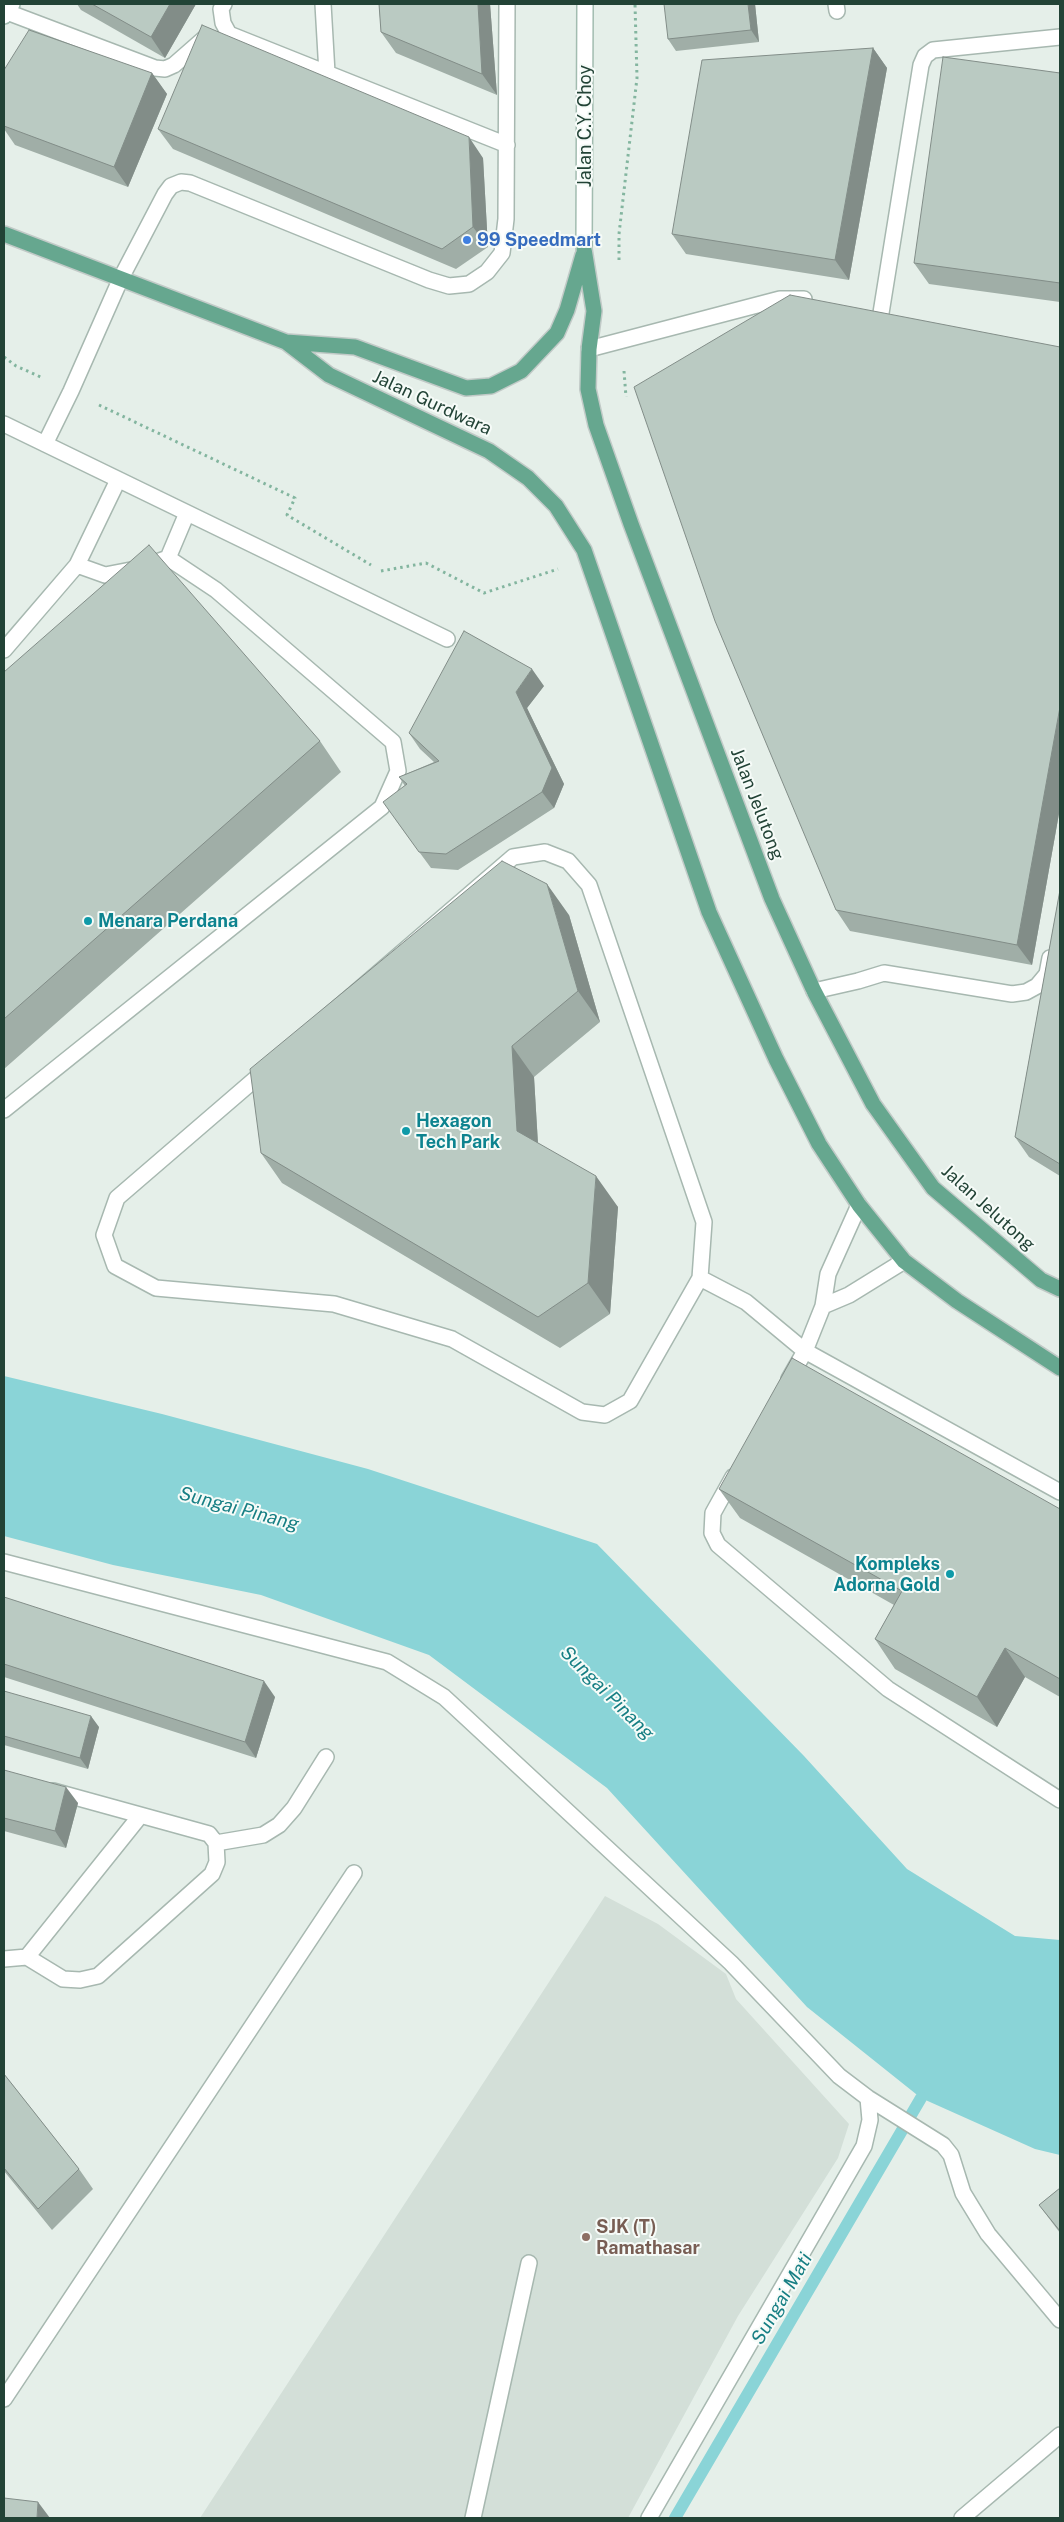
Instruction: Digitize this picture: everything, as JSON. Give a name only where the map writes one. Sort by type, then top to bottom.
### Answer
[{"type":"main road","name":"Jalan Gurdwara","points":[[4,234],[286,342],[355,347],[466,388],[491,386],[521,370],[557,333],[567,310],[584,249]]},
{"type":"main road","name":"Jalan Jelutong","points":[[584,249],[594,311],[589,349],[588,389],[596,425],[631,524],[772,898],[814,991],[873,1104],[933,1188],[1041,1280],[1060,1290]]},
{"type":"main road","name":"Jalan Gurdwara","points":[[286,342],[329,376],[489,451],[528,478],[556,506],[584,550],[709,912],[776,1059],[819,1144],[859,1205]]},
{"type":"main road","points":[[859,1205],[904,1261],[957,1301],[1060,1368]]},
{"type":"street","points":[[224,4],[221,9],[223,23],[229,34],[507,145]]},
{"type":"street","points":[[323,4],[327,72]]},
{"type":"street","points":[[45,444],[71,391],[120,278],[165,194],[171,186],[180,182],[190,183],[429,280],[449,286],[468,284],[487,272],[502,253],[506,219],[507,4]]},
{"type":"street","name":"Jalan C.Y. Choy","points":[[584,249],[585,4]]},
{"type":"street","points":[[7,11],[155,68],[165,69],[174,65],[223,23]]},
{"type":"street","points":[[881,313],[921,65],[925,56],[933,50],[1060,37]]},
{"type":"street","points":[[589,349],[780,299],[801,298],[819,302]]},
{"type":"street","points":[[863,310],[900,317]]},
{"type":"street","points":[[4,424],[447,639]]},
{"type":"street","points":[[4,650],[76,565],[118,480]]},
{"type":"street","points":[[76,565],[105,575],[136,569],[168,558],[187,513]]},
{"type":"street","points":[[4,1110],[382,808],[398,772],[393,742],[216,590],[168,558]]},
{"type":"street","points":[[545,852],[568,861],[589,886],[704,1222],[700,1278],[630,1402],[605,1415],[582,1412],[452,1339],[334,1304],[156,1288],[115,1266],[104,1235],[117,1198],[513,857],[545,852]]},
{"type":"street","points":[[814,991],[858,982],[884,973],[1012,994],[1026,992],[1037,986],[1047,974],[1053,942]]},
{"type":"street","points":[[781,1394],[805,1351],[823,1306],[828,1274],[859,1205]]},
{"type":"street","points":[[823,1306],[849,1295],[904,1261]]},
{"type":"street","points":[[700,1278],[746,1302],[805,1351],[1060,1492]]},
{"type":"street","points":[[742,1462],[713,1513],[712,1533],[718,1546],[888,1689],[1060,1800]]},
{"type":"street","points":[[4,1562],[387,1662],[444,1697],[731,1963],[839,2076],[868,2098],[943,2145],[951,2155],[963,2193],[988,2234],[1060,2320]]},
{"type":"street","points":[[216,1843],[263,1834],[279,1825],[294,1808],[326,1757]]},
{"type":"street","points":[[4,1959],[27,1957],[63,1979],[80,1980],[98,1976],[212,1874],[217,1862],[216,1843],[209,1834],[40,1787]]},
{"type":"street","points":[[27,1957],[140,1816]]},
{"type":"street","points":[[4,2397],[354,1873]]},
{"type":"street","points":[[649,2518],[864,2146],[870,2120],[868,2098]]},
{"type":"street","points":[[473,2518],[529,2263]]},
{"type":"street","points":[[962,2518],[1060,2435]]},
{"type":"path","points":[[619,262],[619,234],[637,78],[634,4]]},
{"type":"path","points":[[4,357],[16,366],[295,498],[287,515],[381,571],[426,563],[484,593],[554,572]]},
{"type":"shaded area","name":"SJK (T) Ramathasar","points":[[605,1896],[658,1924],[726,1974],[736,1999],[849,2124],[838,2158],[738,2316],[628,2518],[200,2518]]},
{"type":"water","name":"Sungai Pinang","points":[[4,1376],[162,1414],[368,1469],[597,1544],[804,1756],[907,1869],[1015,1936],[1060,1940],[1060,2155],[1035,2149],[921,2098],[807,2007],[607,1788],[429,1655],[261,1595],[113,1565],[4,1536]]},
{"type":"building","points":[[92,4],[170,4],[151,37]]},
{"type":"building","points":[[379,4],[478,4],[482,74],[381,32]]},
{"type":"building","points":[[664,4],[748,4],[751,30],[668,39]]},
{"type":"building","points":[[202,25],[469,137],[473,227],[442,249],[158,129]]},
{"type":"building","points":[[29,30],[152,73],[114,167],[4,126],[4,70]]},
{"type":"building","points":[[873,48],[835,260],[672,234],[702,60]]},
{"type":"building","points":[[943,57],[1060,73],[1060,283],[914,263]]},
{"type":"building","points":[[790,295],[1060,347],[1060,707],[1017,945],[836,910],[715,621],[634,387]]},
{"type":"building","name":"Menara Perdana","points":[[149,545],[320,741],[4,1019],[4,672]]},
{"type":"building","points":[[464,631],[532,669],[516,692],[552,768],[542,792],[446,854],[419,852],[383,802],[407,784],[399,777],[439,761],[409,733]]},
{"type":"building","name":"Hexagon Tech Park","points":[[502,861],[547,884],[578,991],[512,1046],[517,1131],[596,1176],[588,1283],[538,1317],[261,1153],[250,1069]]},
{"type":"building","points":[[1060,890],[1060,1164],[1015,1137]]},
{"type":"building","name":"Kompleks Adorna Gold","points":[[792,1358],[1060,1509],[1060,1679],[1005,1648],[977,1697],[875,1639],[902,1591],[719,1489]]},
{"type":"building","points":[[4,1597],[264,1681],[245,1742],[4,1664]]},
{"type":"building","points":[[4,1691],[91,1716],[80,1758],[4,1736]]},
{"type":"building","points":[[4,1770],[66,1787],[55,1831],[4,1818]]},
{"type":"building","points":[[4,2074],[79,2169],[38,2209],[4,2168]]},
{"type":"building","points":[[1060,2188],[1060,2231],[1039,2205]]},
{"type":"building","points":[[4,2498],[38,2502],[37,2518],[4,2518]]},
{"type":"waterway","name":"Sungai Mati","points":[[675,2518],[921,2098]]},
{"type":"place","name":"99 Speedmart","points":[[467,240]]},
{"type":"place","name":"Menara Perdana","points":[[88,921]]},
{"type":"place","name":"Hexagon Tech Park","points":[[406,1131]]},
{"type":"place","name":"Kompleks Adorna Gold","points":[[950,1574]]},
{"type":"place","name":"SJK (T) Ramathasar","points":[[586,2237]]}]
